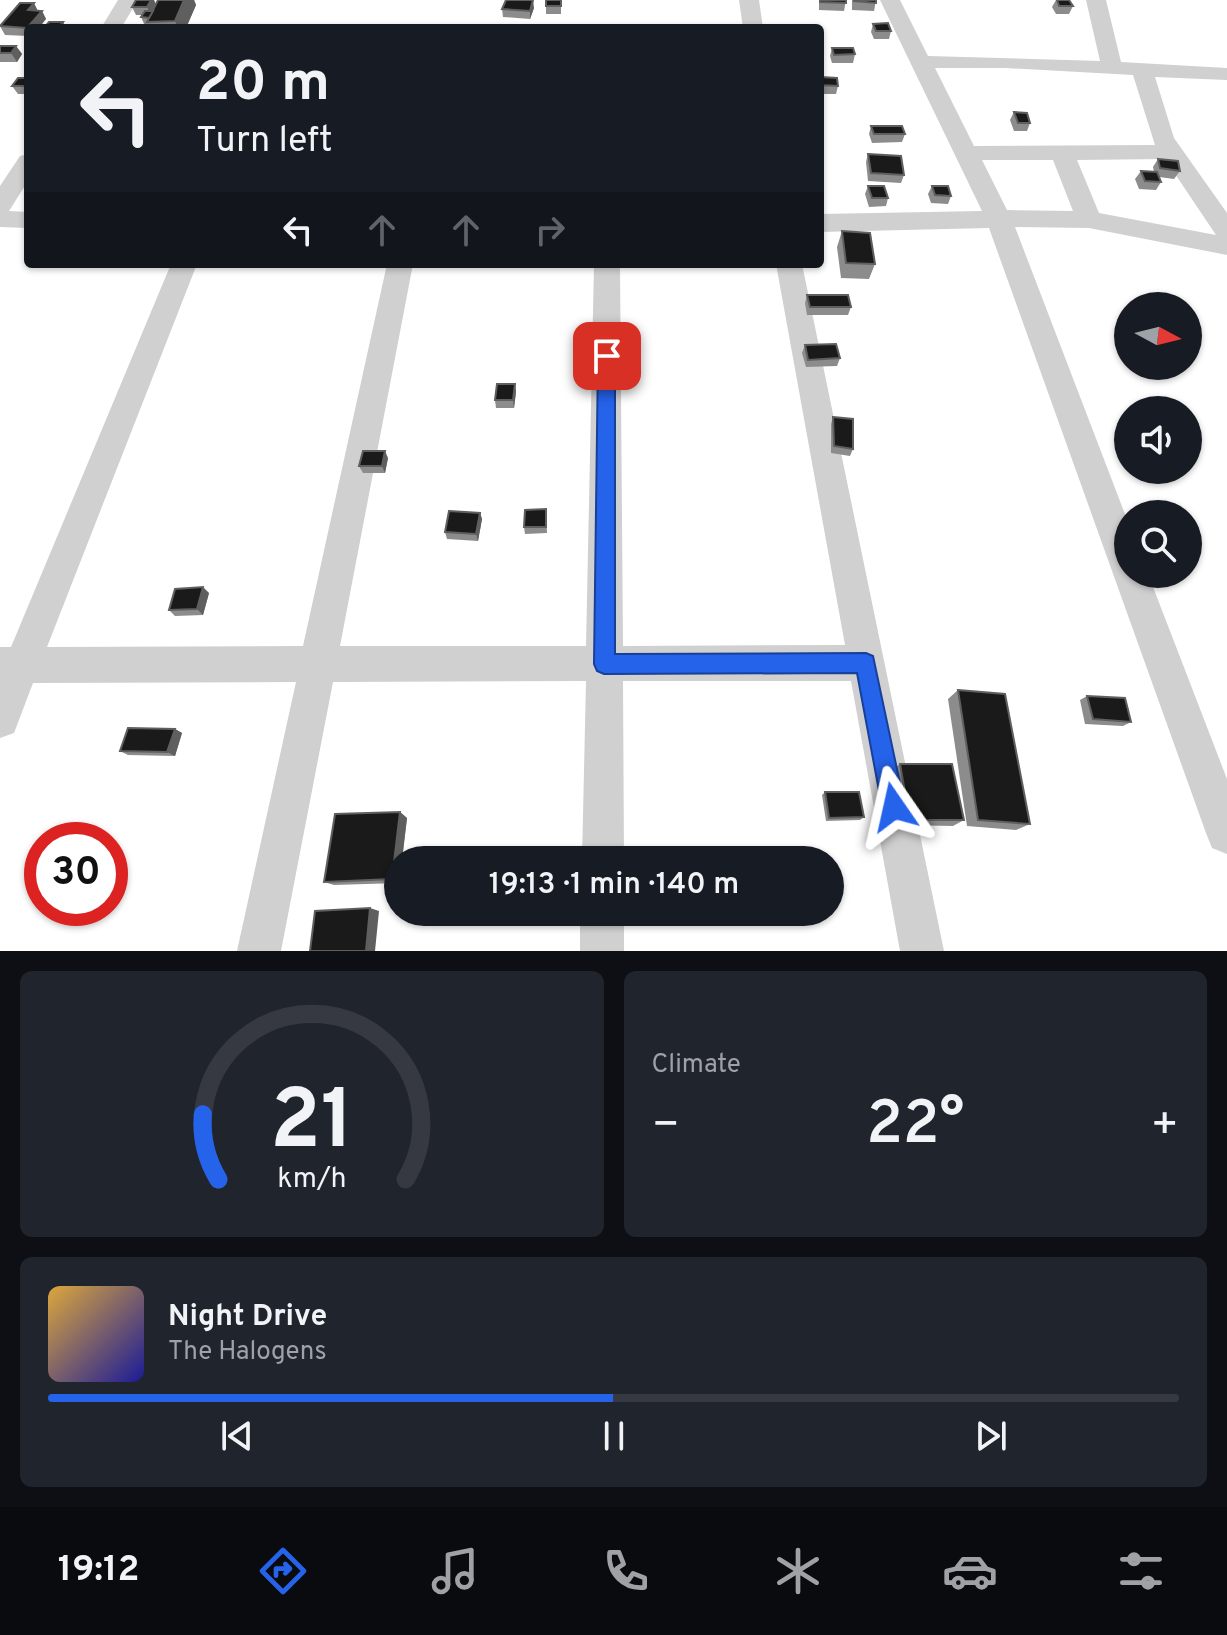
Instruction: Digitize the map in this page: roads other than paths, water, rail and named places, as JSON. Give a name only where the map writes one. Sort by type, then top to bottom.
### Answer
[{"type":"street","points":[[113,24],[128,0]]},
{"type":"street","points":[[750,0],[753,24]]},
{"type":"street","points":[[890,0],[999,219],[1114,529]]},
{"type":"street","points":[[1096,0],[1112,67]]},
{"type":"street","points":[[921,62],[1112,67],[1227,74]]},
{"type":"street","points":[[1142,69],[1162,138],[1227,232]]},
{"type":"street","points":[[966,153],[1170,152]]},
{"type":"street","points":[[1062,153],[1089,220]]},
{"type":"street","points":[[0,206],[24,167]]},
{"type":"street","points":[[0,219],[24,220]]},
{"type":"street","points":[[824,223],[1089,220],[1227,246]]},
{"type":"street","points":[[0,719],[11,665],[182,268]]},
{"type":"street","points":[[259,951],[399,268]]},
{"type":"street","points":[[603,846],[607,268]]},
{"type":"street","points":[[790,268],[922,951]]},
{"type":"street","points":[[1136,588],[1227,833]]},
{"type":"street","points":[[11,665],[866,663]]},
{"type":"street","points":[[602,926],[602,951]]}]
